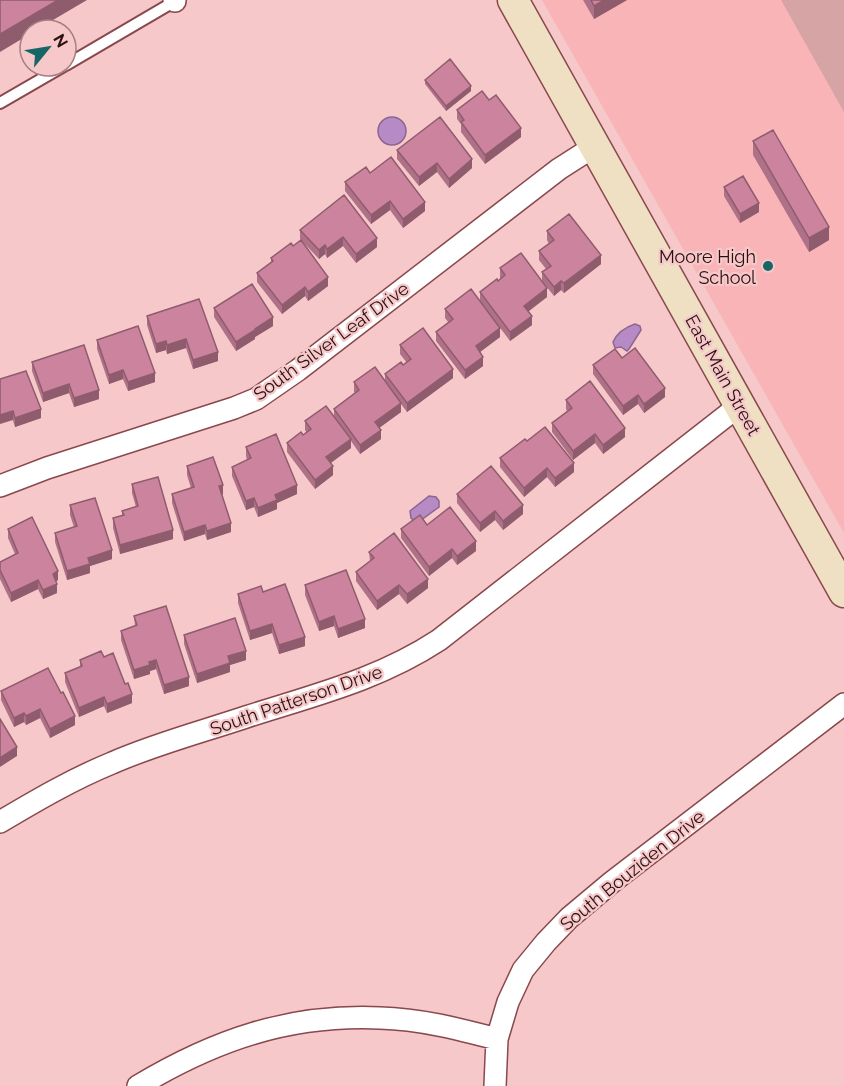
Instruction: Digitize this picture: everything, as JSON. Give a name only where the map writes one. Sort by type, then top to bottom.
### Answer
[{"type":"street","name":"East Main Street","points":[[513,0],[844,592]]},
{"type":"street","name":"South Silver Leaf Drive","points":[[0,486],[47,468],[256,399],[298,370],[559,169],[595,146]]},
{"type":"street","name":"South Patterson Drive","points":[[0,822],[76,779],[114,762],[280,706],[351,685],[415,656],[439,640],[740,405]]},
{"type":"street","name":"South Bouziden Drive","points":[[495,1086],[497,1039],[508,1002],[523,970],[546,942],[569,918],[620,875],[844,704]]},
{"type":"street","points":[[138,1086],[208,1049],[240,1036],[307,1022],[344,1018],[382,1018],[420,1022],[497,1039]]},
{"type":"lane","points":[[78,57],[175,0]]},
{"type":"lane","points":[[0,103],[43,78]]},
{"type":"shaded area","name":"Moore High School","points":[[542,0],[844,0],[844,533]]},
{"type":"shaded area","points":[[781,0],[844,0],[844,112]]},
{"type":"shaded area","points":[[392,117],[402,121],[406,131],[402,141],[392,145],[382,141],[378,131],[382,121]]},
{"type":"shaded area","points":[[635,324],[640,326],[641,330],[629,349],[627,351],[621,347],[615,348],[613,342],[617,336]]},
{"type":"shaded area","points":[[429,496],[436,497],[439,507],[417,523],[411,518],[410,511]]},
{"type":"building","points":[[0,0],[58,0],[27,18],[18,18],[18,23],[0,34]]},
{"type":"building","points":[[591,0],[604,0],[594,6]]},
{"type":"building","points":[[450,59],[471,86],[446,106],[425,80]]},
{"type":"building","points":[[482,91],[489,100],[496,95],[521,128],[485,155],[461,122],[464,120],[457,110]]},
{"type":"building","points":[[440,117],[472,159],[449,179],[437,163],[419,177],[397,150]]},
{"type":"building","points":[[773,130],[829,227],[809,238],[753,141]]},
{"type":"building","points":[[391,157],[425,202],[403,219],[390,201],[371,215],[345,182],[366,167],[370,173]]},
{"type":"building","points":[[743,176],[759,203],[740,214],[724,187]]},
{"type":"building","points":[[344,195],[377,238],[356,254],[343,237],[327,249],[325,245],[319,250],[300,230]]},
{"type":"building","points":[[569,214],[601,255],[564,283],[561,281],[554,287],[542,272],[551,266],[539,251],[554,240],[547,231]]},
{"type":"building","points":[[301,240],[328,277],[308,292],[305,287],[282,305],[257,273],[273,261],[271,258],[291,243],[293,246]]},
{"type":"building","points":[[521,253],[547,288],[524,306],[532,316],[510,332],[480,292],[505,275],[500,268]]},
{"type":"building","points":[[252,284],[273,317],[236,342],[214,308]]},
{"type":"building","points":[[471,289],[500,328],[476,346],[483,357],[465,370],[436,332],[453,319],[445,309]]},
{"type":"building","points":[[199,299],[218,352],[193,360],[186,339],[167,345],[166,341],[156,344],[147,316]]},
{"type":"building","points":[[138,326],[155,373],[128,382],[123,370],[109,375],[97,340]]},
{"type":"building","points":[[423,328],[453,369],[407,403],[385,374],[401,362],[403,365],[411,359],[400,345]]},
{"type":"building","points":[[84,345],[99,390],[74,398],[69,384],[43,393],[32,362]]},
{"type":"building","points":[[635,348],[665,388],[644,404],[638,395],[623,406],[593,365],[615,349],[622,358]]},
{"type":"building","points":[[375,367],[401,403],[375,422],[381,430],[360,445],[334,409],[359,390],[354,382]]},
{"type":"building","points":[[26,371],[41,409],[15,418],[13,411],[0,415],[0,379]]},
{"type":"building","points":[[590,381],[625,428],[603,445],[595,434],[573,451],[552,423],[572,408],[566,400]]},
{"type":"building","points":[[326,406],[351,439],[326,457],[333,466],[315,480],[287,443],[301,432],[303,435],[311,429],[305,421]]},
{"type":"building","points":[[545,427],[574,463],[555,478],[547,468],[524,488],[500,458]]},
{"type":"building","points":[[276,434],[297,485],[275,495],[277,500],[258,508],[254,498],[246,501],[232,467],[251,458],[246,447]]},
{"type":"building","points":[[213,457],[223,485],[219,486],[231,523],[207,531],[205,525],[184,532],[172,494],[194,487],[187,466]]},
{"type":"building","points":[[491,466],[523,505],[503,521],[495,511],[480,523],[457,494]]},
{"type":"building","points":[[158,477],[173,530],[120,545],[113,518],[124,515],[122,511],[138,506],[132,484]]},
{"type":"building","points":[[95,498],[112,550],[88,558],[90,564],[67,571],[55,533],[77,526],[70,505]]},
{"type":"building","points":[[450,507],[476,541],[457,556],[452,549],[429,567],[401,529],[420,515],[427,525]]},
{"type":"building","points":[[32,517],[58,571],[53,574],[57,584],[43,590],[38,580],[11,593],[0,570],[0,562],[18,553],[8,529]]},
{"type":"building","points":[[394,533],[428,579],[407,594],[399,585],[377,601],[356,572],[374,558],[369,552]]},
{"type":"building","points":[[346,570],[365,619],[338,629],[334,616],[319,622],[305,585]]},
{"type":"building","points":[[285,584],[305,637],[279,645],[272,624],[250,631],[238,594],[261,586],[263,592]]},
{"type":"building","points":[[166,606],[189,677],[164,685],[156,660],[149,662],[150,665],[134,670],[121,631],[137,625],[134,616]]},
{"type":"building","points":[[235,618],[246,651],[228,656],[230,663],[197,674],[184,635]]},
{"type":"building","points":[[101,651],[104,657],[113,653],[125,684],[128,683],[132,694],[107,704],[104,697],[79,708],[65,673],[82,666],[80,660]]},
{"type":"building","points":[[48,668],[75,716],[50,729],[40,709],[26,716],[24,713],[14,718],[1,691]]},
{"type":"building","points":[[0,719],[17,747],[0,758]]},
{"type":"place","name":"Moore High School","points":[[768,266]]}]
